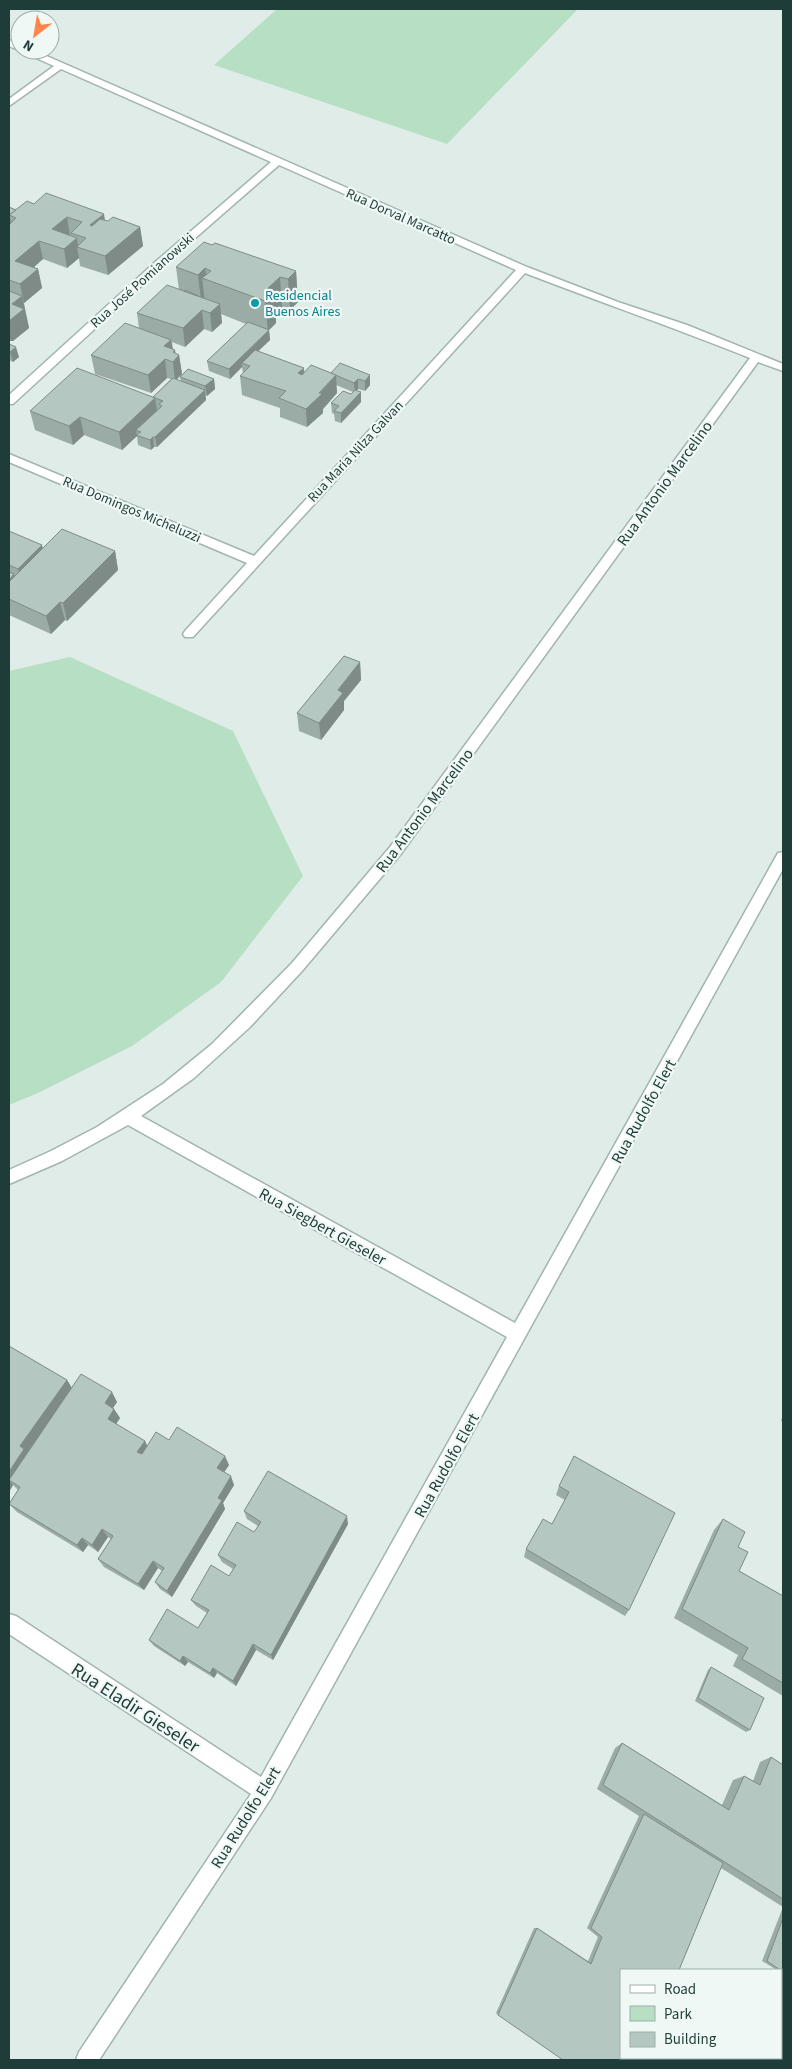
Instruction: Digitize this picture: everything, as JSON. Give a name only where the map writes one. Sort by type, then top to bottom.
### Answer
[{"type":"street","name":"Rua Dorval Marcatto","points":[[47,60],[523,269],[757,356],[783,368]]},
{"type":"street","points":[[9,103],[60,66]]},
{"type":"street","name":"Rua José Pomianowski","points":[[9,401],[157,266],[278,162]]},
{"type":"street","name":"Rua Maria Nilza Galvan","points":[[189,634],[523,269]]},
{"type":"street","name":"Rua Antonio Marcelino","points":[[9,1177],[47,1161],[128,1117],[188,1073],[242,1025],[331,928],[395,851],[757,356]]},
{"type":"street","name":"Rua Domingos Micheluzzi","points":[[9,458],[255,561]]},
{"type":"street","name":"Rua Rudolfo Elert","points":[[87,2060],[264,1791],[783,857]]},
{"type":"street","name":"Rua Siegbert Gieseler","points":[[128,1117],[519,1334]]},
{"type":"street","name":"Rua Eladir Gieseler","points":[[9,1624],[264,1791]]},
{"type":"green space","points":[[277,9],[578,9],[447,144],[214,65]]},
{"type":"green space","points":[[70,657],[233,731],[303,876],[221,982],[132,1046],[38,1093],[9,1105],[9,671]]},
{"type":"building","points":[[46,193],[104,214],[90,225],[92,226],[100,219],[108,221],[113,217],[140,227],[105,256],[77,247],[86,238],[71,233],[82,222],[67,217],[52,229],[77,238],[64,249],[39,241],[15,261],[38,269],[20,284],[9,280],[9,225],[16,218],[9,215],[27,201],[34,204]]},
{"type":"building","points":[[9,207],[16,210],[9,215]]},
{"type":"building","points":[[204,242],[212,245],[215,243],[296,271],[288,279],[280,277],[266,290],[274,292],[265,301],[202,278],[211,271],[205,268],[198,275],[176,267]]},
{"type":"building","points":[[167,285],[220,304],[210,313],[202,310],[183,328],[137,313]]},
{"type":"building","points":[[9,291],[22,296],[12,304],[24,309],[9,321]]},
{"type":"building","points":[[248,322],[269,330],[229,369],[207,361]]},
{"type":"building","points":[[125,323],[171,340],[164,346],[175,350],[173,352],[179,355],[173,362],[165,359],[148,375],[91,355]]},
{"type":"building","points":[[9,344],[16,347],[10,352],[9,351]]},
{"type":"building","points":[[255,350],[304,368],[298,373],[302,375],[311,365],[336,375],[319,393],[322,394],[306,409],[279,398],[286,391],[240,376],[250,366],[242,363]]},
{"type":"building","points":[[340,363],[370,375],[365,381],[358,379],[354,383],[331,373]]},
{"type":"building","points":[[77,368],[155,398],[119,432],[80,417],[69,426],[30,411]]},
{"type":"building","points":[[188,369],[214,379],[205,386],[180,377]]},
{"type":"building","points":[[173,378],[205,390],[155,437],[150,440],[136,435],[141,432],[136,430],[162,406],[159,404],[163,401],[153,397]]},
{"type":"building","points":[[355,390],[361,392],[341,413],[334,411],[339,406],[331,403],[343,391],[351,394]]},
{"type":"building","points":[[62,529],[115,551],[63,603],[60,602],[46,616],[9,599],[9,582]]},
{"type":"building","points":[[9,531],[42,545],[18,569],[9,565]]},
{"type":"building","points":[[9,572],[14,574],[9,580]]},
{"type":"building","points":[[344,656],[360,662],[338,690],[343,693],[319,723],[297,713]]},
{"type":"building","points":[[9,1346],[67,1380],[20,1446],[24,1449],[9,1472]]},
{"type":"building","points":[[81,1374],[112,1392],[105,1403],[114,1409],[108,1419],[145,1441],[137,1452],[142,1454],[156,1432],[169,1440],[177,1427],[225,1456],[217,1468],[231,1476],[218,1498],[222,1500],[167,1591],[155,1582],[164,1568],[153,1561],[138,1584],[98,1559],[113,1536],[102,1529],[92,1545],[82,1538],[77,1545],[9,1504],[20,1487],[9,1480]]},
{"type":"building","points":[[574,1456],[675,1513],[629,1610],[526,1549],[543,1519],[552,1524],[569,1492],[559,1486]]},
{"type":"building","points":[[268,1471],[347,1516],[271,1655],[253,1644],[233,1681],[213,1668],[210,1673],[183,1656],[180,1661],[149,1640],[167,1609],[198,1628],[209,1610],[191,1600],[211,1565],[229,1576],[236,1565],[218,1555],[237,1522],[254,1532],[261,1522],[244,1511]]},
{"type":"building","points":[[723,1519],[745,1532],[738,1547],[748,1552],[739,1571],[783,1596],[783,1683],[742,1659],[748,1648],[682,1609]]},
{"type":"building","points":[[711,1667],[764,1698],[750,1730],[698,1698]]},
{"type":"building","points":[[622,1743],[729,1810],[744,1776],[760,1785],[771,1757],[783,1765],[783,1899],[603,1785]]},
{"type":"building","points":[[644,1814],[723,1863],[679,1969],[620,1969],[620,2059],[734,2060],[563,2060],[498,2015],[537,1928],[591,1964],[602,1937],[591,1928]]},
{"type":"building","points":[[783,1918],[783,1972],[782,1969],[779,1969],[767,1961]]},
{"type":"place","name":"Residencial Buenos Aires","points":[[255,303]]}]
